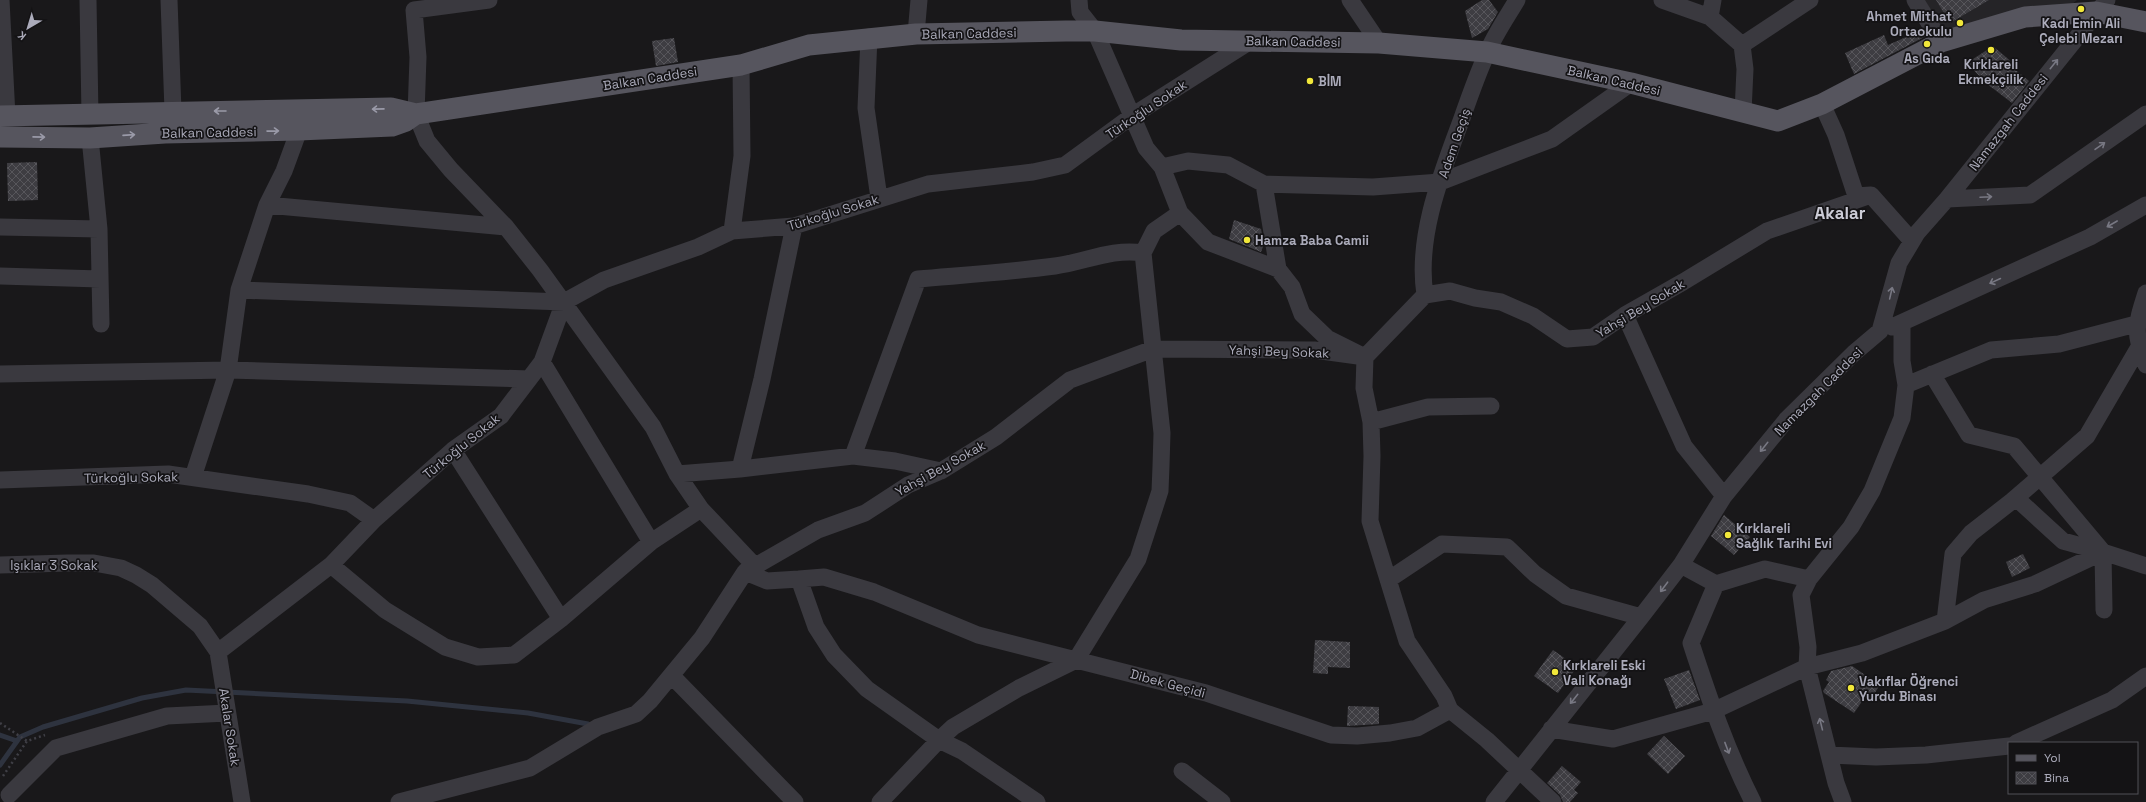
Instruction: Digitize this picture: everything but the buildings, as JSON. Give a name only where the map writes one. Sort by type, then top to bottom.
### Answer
[{"type":"main road","name":"Balkan Caddesi","points":[[4,116],[90,115],[173,111],[391,108],[416,114],[741,64],[809,45],[869,37],[916,34],[1095,31],[1181,40],[1379,43],[1487,52],[1631,83],[1778,121],[1822,104],[1941,42],[2025,17],[2104,3],[2146,22]]},
{"type":"main road","name":"Balkan Caddesi","points":[[0,137],[90,138],[165,133],[392,126],[406,121],[416,114]]},
{"type":"main road","points":[[90,115],[90,138]]},
{"type":"street","points":[[2,0],[4,116]]},
{"type":"street","points":[[88,0],[90,115]]},
{"type":"street","points":[[168,0],[173,111]]},
{"type":"street","points":[[399,802],[530,768],[598,727],[636,714],[650,701],[672,676],[702,638],[745,572],[753,564],[701,509],[677,474],[653,427],[564,302],[506,227],[451,170],[426,141],[416,114],[418,56],[414,10],[489,0]]},
{"type":"street","points":[[916,34],[919,0]]},
{"type":"street","points":[[1079,0],[1080,12],[1095,31],[1146,148],[1162,167],[1180,213],[1208,242],[1278,269]]},
{"type":"street","points":[[1350,0],[1379,43]]},
{"type":"street","name":"Adem Geçiş","points":[[1425,295],[1423,280],[1426,235],[1440,182],[1453,142],[1487,52],[1517,0]]},
{"type":"street","points":[[1662,0],[1710,17],[1742,45],[1745,69],[1743,112]]},
{"type":"street","points":[[1710,17],[1713,0]]},
{"type":"street","points":[[1742,45],[1810,0]]},
{"type":"street","points":[[1915,0],[1941,42]]},
{"type":"street","name":"Namazgah Caddesi","points":[[1494,802],[1681,565],[1724,496],[1787,419],[1854,353],[1880,331],[1899,263],[1912,241],[2104,3]]},
{"type":"street","points":[[869,37],[866,108],[880,198]]},
{"type":"street","name":"Türkoğlu Sokak","points":[[218,652],[331,565],[374,520],[453,450],[501,416],[542,362],[564,302],[604,280],[698,246],[732,231],[794,226],[928,184],[1033,172],[1065,165],[1132,116],[1252,40]]},
{"type":"street","points":[[732,231],[742,156],[741,64]]},
{"type":"street","points":[[1162,167],[1188,161],[1228,165],[1264,184],[1373,187],[1440,182],[1552,139],[1631,83]]},
{"type":"street","points":[[1822,104],[1836,135],[1856,196],[1871,195],[1912,241]]},
{"type":"street","points":[[1947,199],[2030,195],[2146,114]]},
{"type":"street","points":[[193,477],[228,370],[239,290],[268,205],[284,171],[299,130]]},
{"type":"street","points":[[90,138],[99,229],[101,324]]},
{"type":"street","points":[[1264,184],[1278,269],[1292,287],[1302,314],[1327,338],[1365,357]]},
{"type":"street","name":"Yahşi Bey Sokak","points":[[1425,295],[1450,290],[1475,298],[1501,302],[1533,316],[1567,339],[1593,337],[1625,314],[1683,282],[1768,231],[1871,195]]},
{"type":"street","points":[[268,205],[506,227]]},
{"type":"street","points":[[1880,331],[1902,324],[2090,237],[2146,205]]},
{"type":"street","points":[[880,802],[953,727],[1018,688],[1076,660],[1138,559],[1160,491],[1162,433],[1143,253],[1154,231],[1180,213]]},
{"type":"street","points":[[740,469],[764,372],[794,226]]},
{"type":"street","points":[[0,227],[99,229]]},
{"type":"street","points":[[853,456],[918,279],[1057,266],[1107,253],[1133,251],[1143,253]]},
{"type":"street","points":[[0,276],[100,279]]},
{"type":"street","points":[[239,290],[564,302]]},
{"type":"street","points":[[2146,293],[2136,324],[2139,347],[2146,365]]},
{"type":"street","points":[[1425,295],[1365,357],[1364,388],[1371,422],[1372,456],[1370,521],[1407,641],[1444,696],[1450,710],[1487,740],[1518,771],[1553,802]]},
{"type":"street","points":[[1625,314],[1684,446],[1724,496]]},
{"type":"street","points":[[1843,802],[1829,755],[1807,666],[1808,647],[1801,595],[1809,579],[1851,527],[1872,491],[1902,418],[1906,385],[1902,361],[1902,324]]},
{"type":"street","points":[[1906,385],[1991,350],[2059,344],[2136,324]]},
{"type":"street","points":[[1945,621],[1953,554],[1971,534],[2016,498],[2087,436],[2139,347]]},
{"type":"street","name":"Yahşi Bey Sokak","points":[[745,572],[818,530],[865,513],[908,485],[941,471],[996,437],[1070,380],[1153,349],[1314,350],[1365,357]]},
{"type":"street","points":[[542,362],[651,542]]},
{"type":"street","points":[[0,374],[228,370],[529,379]]},
{"type":"street","points":[[1932,374],[1969,435],[2014,446],[2103,552],[2104,610]]},
{"type":"street","points":[[1371,422],[1428,407],[1491,406]]},
{"type":"street","points":[[453,450],[561,619]]},
{"type":"street","points":[[677,474],[740,469],[853,456],[895,461],[941,471]]},
{"type":"street","name":"Türkoğlu Sokak","points":[[0,480],[168,474],[308,494],[350,503],[374,520]]},
{"type":"street","points":[[2016,498],[2063,541],[2146,566]]},
{"type":"street","points":[[331,565],[385,610],[445,647],[478,657],[514,655],[561,619],[651,542],[701,509]]},
{"type":"street","points":[[1388,580],[1442,544],[1507,547],[1535,574],[1566,596],[1641,617]]},
{"type":"street","points":[[1551,729],[1613,739],[1713,711],[1807,666],[1862,653],[1945,621],[1984,600],[2035,584],[2086,558],[2103,552]]},
{"type":"street","name":"Işıklar 3 Sokak","points":[[0,565],[67,562],[94,563],[121,568],[136,574],[178,606],[200,626],[218,652]]},
{"type":"street","points":[[1681,565],[1716,584],[1765,569],[1809,579]]},
{"type":"street","name":"Dibek Geçidi","points":[[745,572],[768,581],[789,578],[799,579],[824,577],[874,592],[978,635],[1206,694],[1331,735],[1357,736],[1417,728],[1450,710]]},
{"type":"street","points":[[799,579],[816,627],[834,655],[867,690],[939,740],[962,751],[1036,802]]},
{"type":"street","points":[[1716,584],[1691,643],[1713,711],[1734,765],[1753,802]]},
{"type":"street","name":"Akalar Sokak","points":[[218,652],[242,802]]},
{"type":"street","points":[[672,676],[795,802]]},
{"type":"street","points":[[2018,742],[2112,700],[2146,676]]},
{"type":"street","points":[[9,795],[56,748],[167,716],[227,710]]},
{"type":"street","points":[[1829,755],[1876,757],[1926,755],[2008,746]]},
{"type":"street","points":[[1182,771],[1222,802]]},
{"type":"path","points":[[0,723],[27,742],[46,735]]},
{"type":"shaded area","name":"Ahmet Mithat Ortaokulu","points":[[1923,0],[2077,0],[2069,7],[1945,37]]},
{"type":"waterway","points":[[0,765],[20,737],[43,727],[142,698],[186,690],[407,701],[528,713],[588,724]]},
{"type":"waterway","points":[[0,735],[17,741]]},
{"type":"place","name":"Kadı Emin Ali Çelebi Mezarı","points":[[2081,9]]},
{"type":"place","name":"Ahmet Mithat Ortaokulu","points":[[1960,23]]},
{"type":"place","name":"As Gıda","points":[[1927,44]]},
{"type":"place","name":"Kırklareli Ekmekçilik","points":[[1991,50]]},
{"type":"place","name":"BİM","points":[[1310,81]]},
{"type":"place","name":"Hamza Baba Camii","points":[[1247,240]]},
{"type":"place","name":"Kırklareli Sağlık Tarihi Evi","points":[[1728,535]]},
{"type":"place","name":"Kırklareli Eski Vali Konağı","points":[[1555,672]]},
{"type":"place","name":"Vakıflar Öğrenci Yurdu Binası","points":[[1851,688]]},
{"type":"district","name":"Akalar","points":[[1840,213]]}]
